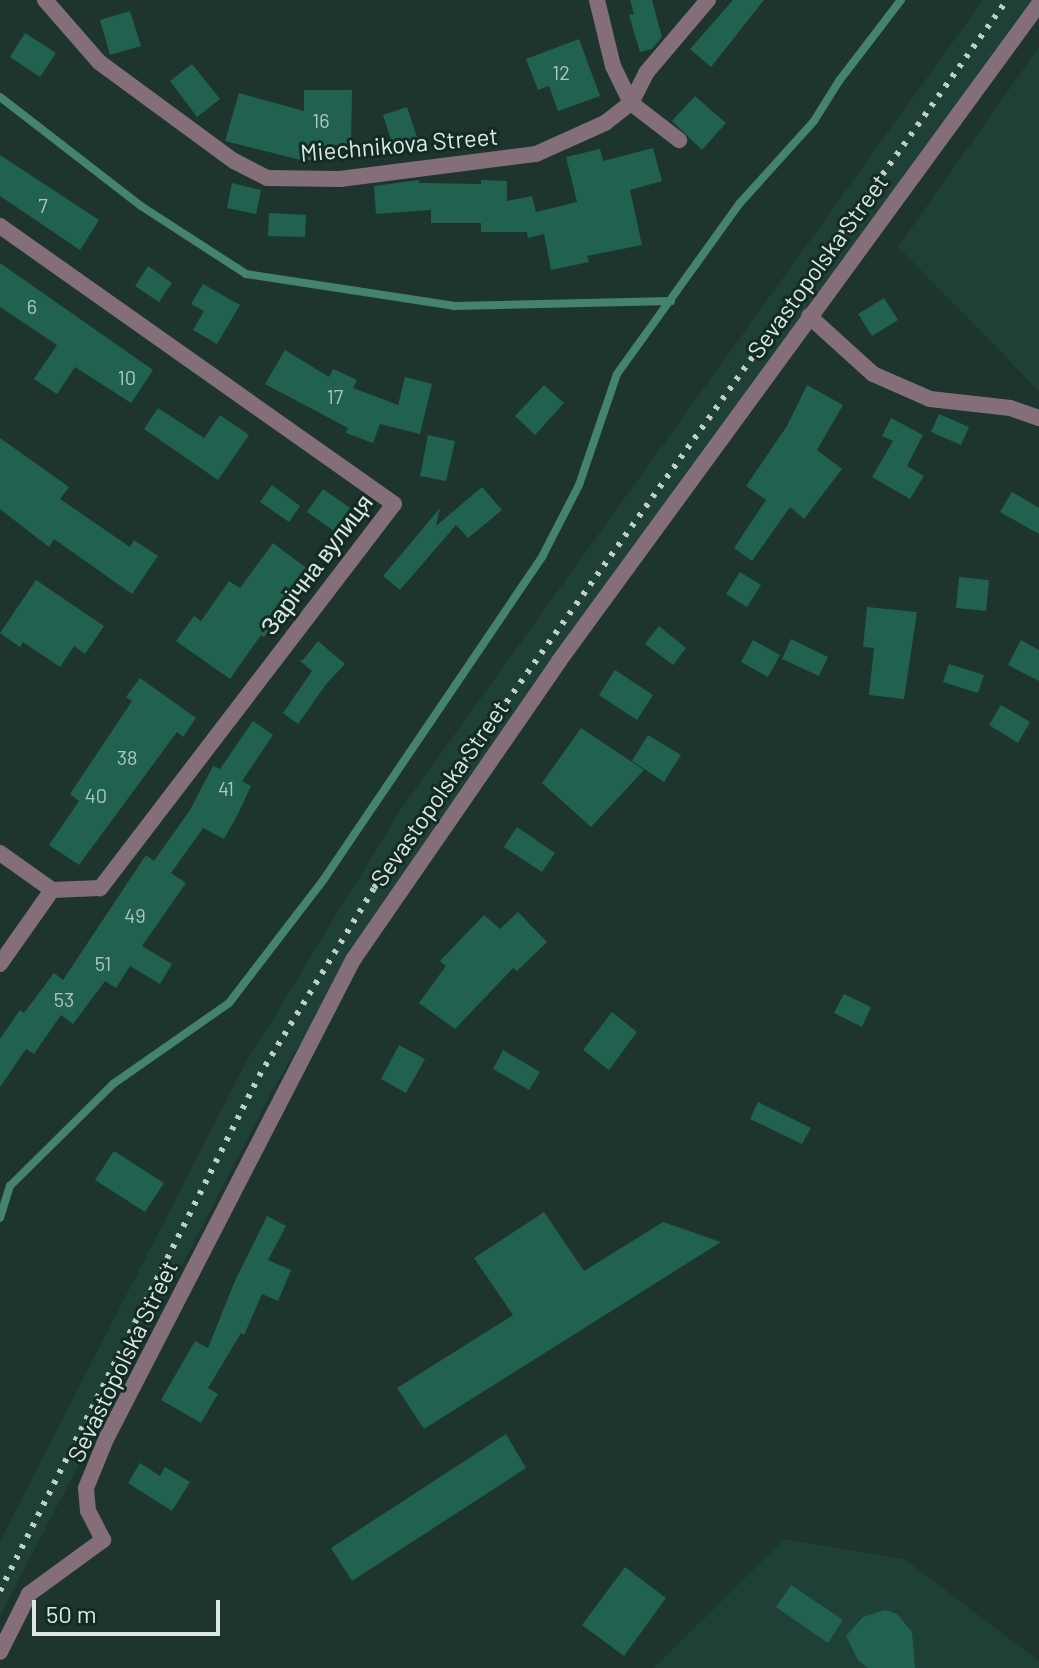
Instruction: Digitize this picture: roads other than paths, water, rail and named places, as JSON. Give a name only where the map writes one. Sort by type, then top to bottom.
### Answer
[{"type":"street","name":"Miechnikova Street","points":[[45,0],[99,62],[234,161],[267,178],[340,179],[536,154],[605,123],[631,103],[646,73],[708,0]]},
{"type":"street","points":[[597,0],[613,66],[631,103],[679,140]]},
{"type":"street","name":"Sevastopolska Street","points":[[0,1652],[29,1594],[103,1540],[88,1511],[86,1488],[106,1439],[353,960],[559,661],[1039,4]]},
{"type":"street","name":"Зарічна вулиця","points":[[0,226],[394,504],[100,888],[52,890]]},
{"type":"street","points":[[809,316],[873,374],[930,399],[1010,408],[1039,418]]},
{"type":"street","points":[[0,853],[52,890],[0,964]]},
{"type":"waterway","points":[[0,1218],[10,1186],[113,1084],[229,1003],[324,879],[542,557],[579,485],[617,374],[740,203],[814,121],[839,81],[901,0]]},
{"type":"waterway","points":[[0,97],[141,206],[246,274],[454,306],[671,301]]},
{"type":"railway","points":[[0,1591],[259,1076],[374,888],[1007,0]]}]
